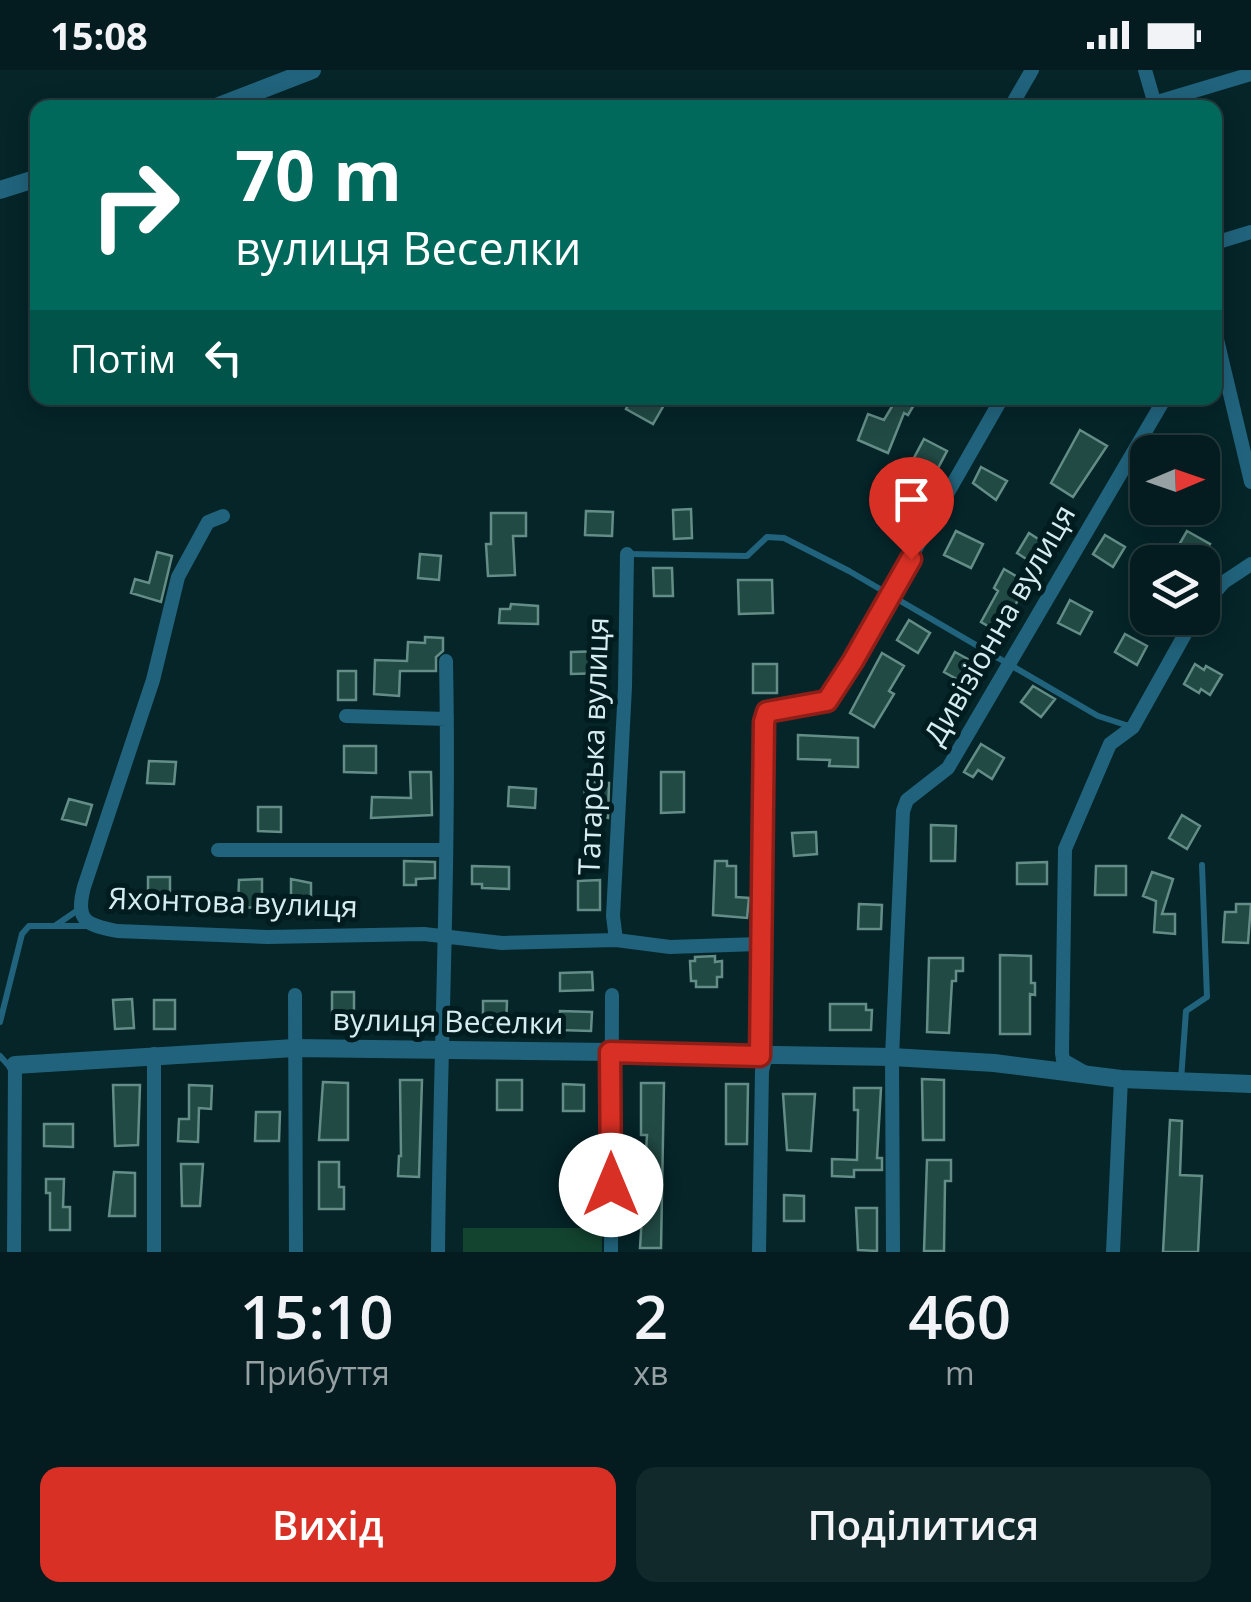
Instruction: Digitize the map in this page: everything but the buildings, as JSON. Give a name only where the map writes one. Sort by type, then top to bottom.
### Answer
[{"type":"street","points":[[235,100],[312,70]]},
{"type":"street","points":[[1015,100],[1032,70]]},
{"type":"street","points":[[1145,70],[1154,100]]},
{"type":"street","points":[[1170,100],[1251,74]]},
{"type":"street","points":[[0,190],[30,181]]},
{"type":"street","points":[[1222,241],[1251,232]]},
{"type":"street","points":[[1222,364],[1251,482]]},
{"type":"street","points":[[759,1252],[764,722],[767,712],[827,701],[998,405]]},
{"type":"street","name":"Дивізіонна вулиця","points":[[893,1252],[892,1058],[906,800],[948,768],[1161,405]]},
{"type":"street","name":"Яхонтова вулиця","points":[[223,516],[208,522],[178,578],[152,684],[84,887],[79,909],[82,918],[92,926],[117,931],[267,937],[407,934],[502,943],[616,940],[670,947],[759,944]]},
{"type":"street","name":"Татарська вулиця","points":[[616,940],[613,916],[626,687],[627,554]]},
{"type":"street","points":[[1220,586],[1251,564]]},
{"type":"street","points":[[1090,1074],[1068,1064],[1062,1053],[1065,848],[1110,744],[1133,727],[1184,635]]},
{"type":"street","points":[[438,1252],[440,1050],[446,939],[446,662]]},
{"type":"street","points":[[346,716],[447,719]]},
{"type":"street","points":[[218,850],[446,850]]},
{"type":"street","points":[[295,995],[296,1252]]},
{"type":"street","points":[[611,1252],[612,995]]},
{"type":"street","name":"вулиця Веселки","points":[[6,1064],[294,1048],[610,1052],[994,1063],[1121,1079],[1251,1084]]},
{"type":"street","points":[[154,1054],[154,1252]]},
{"type":"street","points":[[6,1064],[14,1252]]},
{"type":"street","points":[[1113,1252],[1121,1079]]},
{"type":"lane","points":[[627,554],[748,556],[768,538],[776,536],[849,571],[1098,716],[1133,727]]},
{"type":"lane","points":[[1181,1081],[1186,1011],[1206,997],[1202,864]]},
{"type":"lane","points":[[54,926],[79,909]]},
{"type":"lane","points":[[0,1022],[22,934],[29,926],[92,926]]},
{"type":"green space","points":[[463,1228],[602,1228],[602,1252],[463,1252]]},
{"type":"route","points":[[611,1185],[610,1052],[760,1056],[759,944],[767,712],[827,701],[911,559]]}]
